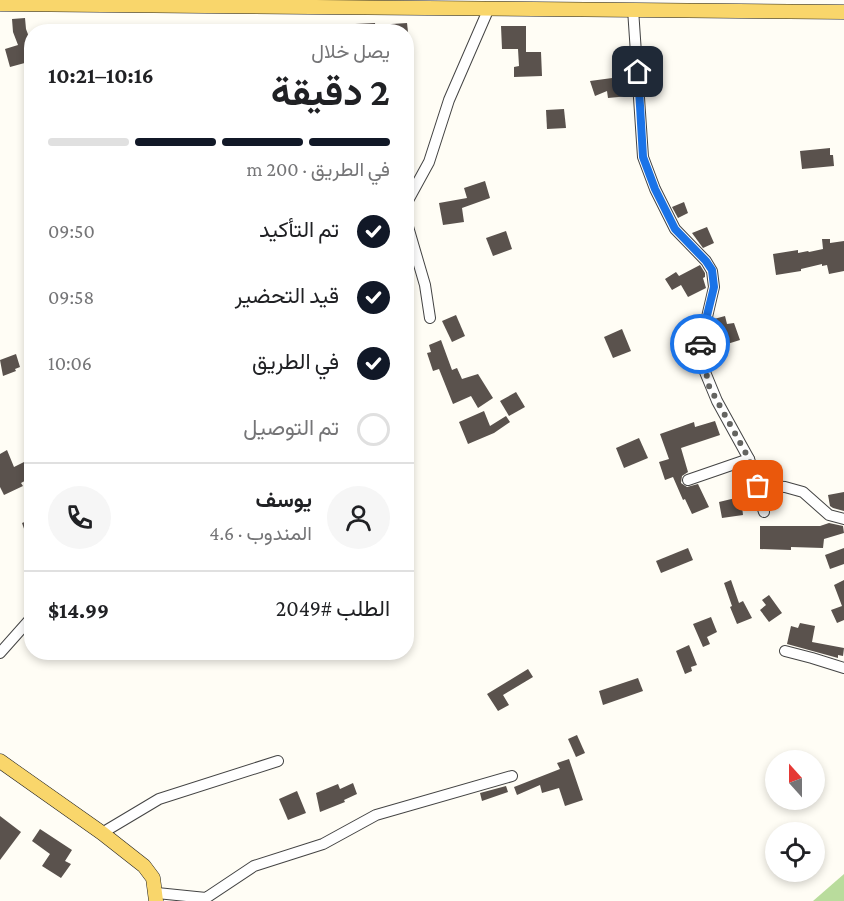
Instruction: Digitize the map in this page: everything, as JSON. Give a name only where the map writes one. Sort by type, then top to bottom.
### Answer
[{"type":"main road","points":[[0,4],[89,2],[844,12]]},
{"type":"main road","points":[[0,761],[102,833],[144,866],[153,878],[156,897]]},
{"type":"street","points":[[414,189],[429,162],[449,100],[489,8]]},
{"type":"street","points":[[633,9],[643,157],[655,189],[675,229],[712,270],[714,287],[700,347],[709,386],[749,459],[764,512]]},
{"type":"street","points":[[414,247],[425,285],[430,318]]},
{"type":"street","points":[[688,480],[749,459]]},
{"type":"street","points":[[758,486],[785,487],[803,492],[829,515],[844,519]]},
{"type":"street","points":[[0,653],[24,626]]},
{"type":"street","points":[[785,651],[844,668]]},
{"type":"street","points":[[102,833],[159,799],[278,761]]},
{"type":"street","points":[[156,897],[206,898],[254,866],[323,843],[376,815],[512,776]]},
{"type":"green space","points":[[844,874],[844,901],[813,901]]},
{"type":"building","points":[[25,18],[24,63],[10,67],[5,49],[18,45],[13,32],[12,19]]},
{"type":"building","points":[[501,26],[526,26],[526,52],[541,52],[542,76],[514,77],[514,67],[519,66],[518,49],[502,49]]},
{"type":"building","points":[[627,76],[629,96],[608,98],[607,91],[595,96],[590,81]]},
{"type":"building","points":[[564,109],[566,128],[547,129],[546,110]]},
{"type":"building","points":[[830,148],[834,166],[802,169],[800,151]]},
{"type":"building","points":[[485,181],[490,198],[462,208],[464,222],[443,225],[439,203],[467,198],[464,188]]},
{"type":"building","points":[[684,202],[688,213],[678,218],[672,207]]},
{"type":"building","points":[[707,227],[714,243],[703,248],[692,233]]},
{"type":"building","points":[[506,231],[512,249],[493,256],[486,238]]},
{"type":"building","points":[[822,239],[830,239],[830,243],[844,241],[844,271],[829,274],[827,265],[822,266],[822,264],[801,269],[801,271],[776,275],[773,254],[823,249]]},
{"type":"building","points":[[700,265],[705,273],[703,278],[706,288],[688,297],[681,285],[672,290],[665,279],[676,272],[679,276]]},
{"type":"building","points":[[456,315],[465,336],[452,342],[442,321]]},
{"type":"building","points":[[725,316],[727,324],[734,323],[740,340],[724,345],[721,336],[716,337],[714,319]]},
{"type":"building","points":[[622,329],[631,351],[613,358],[604,337]]},
{"type":"building","points":[[441,340],[452,370],[457,368],[462,379],[478,374],[493,398],[478,408],[471,396],[453,404],[439,369],[433,371],[427,353],[431,352],[429,345]]},
{"type":"building","points":[[16,354],[20,367],[3,376],[0,360]]},
{"type":"building","points":[[516,392],[525,407],[509,416],[500,401]]},
{"type":"building","points":[[484,411],[490,426],[506,416],[510,422],[494,433],[468,444],[459,422]]},
{"type":"building","points":[[715,421],[720,435],[681,448],[688,472],[682,476],[681,483],[687,487],[698,484],[709,507],[692,514],[673,477],[665,480],[659,462],[669,459],[660,434],[694,422],[695,427]]},
{"type":"building","points":[[639,438],[648,458],[624,468],[616,448]]},
{"type":"building","points":[[7,450],[14,467],[24,462],[24,481],[21,483],[23,486],[4,495],[0,487],[0,454]]},
{"type":"building","points":[[844,492],[844,511],[830,506],[828,495]]},
{"type":"building","points":[[748,495],[749,505],[742,506],[743,515],[722,518],[719,502]]},
{"type":"building","points":[[829,523],[843,526],[844,533],[824,539],[823,548],[760,549],[760,526],[820,526]]},
{"type":"building","points":[[688,548],[693,560],[661,573],[656,561]]},
{"type":"building","points":[[844,548],[844,564],[830,569],[825,555]]},
{"type":"building","points":[[731,580],[739,603],[743,601],[752,618],[737,624],[724,583]]},
{"type":"building","points":[[844,580],[844,620],[837,623],[831,610],[842,606],[834,585]]},
{"type":"building","points":[[769,595],[782,613],[769,622],[760,610],[766,605],[762,600]]},
{"type":"building","points":[[711,617],[717,632],[707,637],[710,644],[703,647],[693,624]]},
{"type":"building","points":[[800,623],[815,626],[812,642],[844,648],[843,656],[838,655],[838,658],[787,644],[791,626],[798,628]]},
{"type":"building","points":[[689,645],[697,665],[691,667],[692,671],[685,674],[676,651]]},
{"type":"building","points":[[528,669],[533,677],[503,695],[509,705],[498,711],[487,694]]},
{"type":"building","points":[[638,678],[643,691],[603,705],[599,691]]},
{"type":"building","points":[[577,735],[585,753],[576,757],[568,739]]},
{"type":"building","points":[[569,759],[583,800],[565,806],[559,788],[542,793],[540,785],[517,795],[514,787],[560,769],[557,763]]},
{"type":"building","points":[[353,783],[357,794],[344,800],[345,802],[320,812],[316,793],[338,784],[340,789]]},
{"type":"building","points":[[506,786],[508,792],[482,801],[480,793]]},
{"type":"building","points":[[297,791],[306,813],[288,820],[279,799]]},
{"type":"building","points":[[0,816],[21,832],[0,860]]},
{"type":"building","points":[[40,829],[72,850],[65,861],[71,864],[61,878],[42,866],[50,854],[32,841]]},
{"type":"way so far","points":[[700,344],[709,386],[749,459],[758,486]]},
{"type":"route","points":[[638,72],[643,157],[655,189],[675,229],[706,261],[714,278],[714,287],[700,344]]}]
